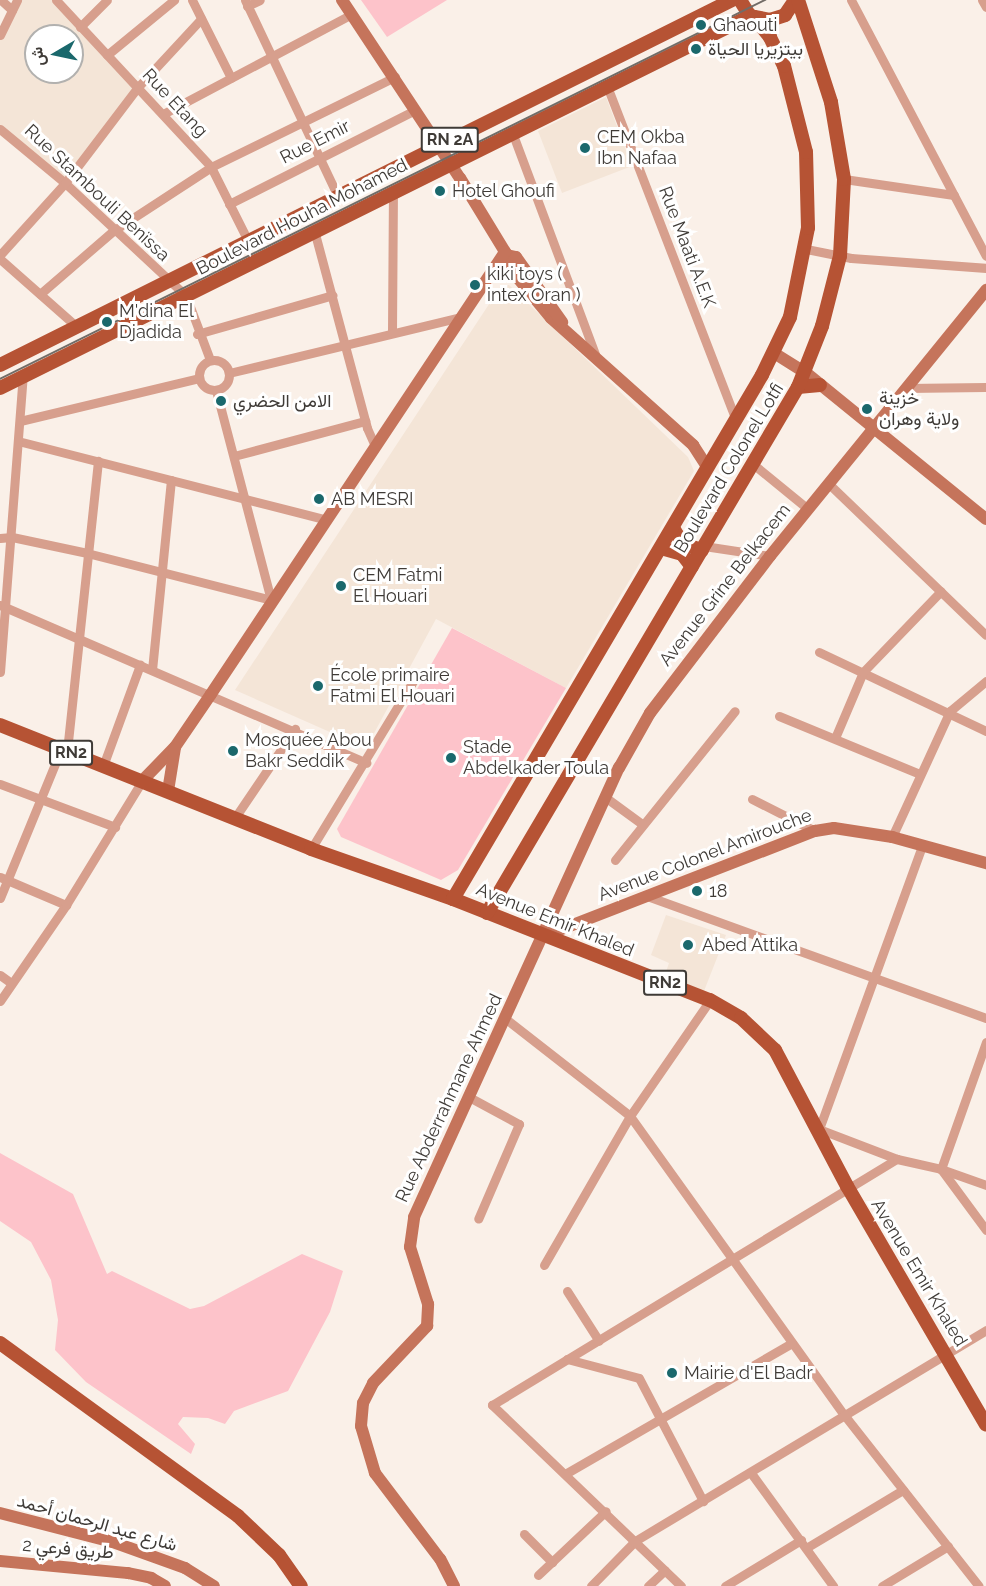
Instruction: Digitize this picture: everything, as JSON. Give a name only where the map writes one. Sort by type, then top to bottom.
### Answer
[{"type":"main road","points":[[342,0],[395,77],[506,254],[513,271],[551,318],[562,323],[693,445],[708,468]]},
{"type":"main road","name":"Boulevard Houha Mohamed","points":[[0,365],[170,283],[732,0]]},
{"type":"main road","name":"Boulevard Colonel Lotfi","points":[[453,899],[662,548],[774,353],[790,317],[806,249],[809,185],[801,129],[777,50],[740,0]]},
{"type":"main road","name":"Boulevard Houha Mohamed","points":[[0,388],[393,190],[752,17],[778,18],[797,0]]},
{"type":"main road","name":"Boulevard Colonel Lotfi","points":[[487,913],[798,387],[829,304],[840,256],[844,179],[831,102],[797,0]]},
{"type":"main road","points":[[142,781],[175,747],[212,694],[325,519],[460,317],[506,254]]},
{"type":"main road","name":"Avenue Grine Belkacem","points":[[544,936],[605,797],[650,713],[770,556],[830,485],[985,290]]},
{"type":"main road","points":[[774,353],[805,372],[986,519]]},
{"type":"main road","points":[[798,387],[820,385]]},
{"type":"main road","points":[[693,445],[716,454]]},
{"type":"main road","points":[[673,528],[683,544],[703,548]]},
{"type":"main road","points":[[662,548],[682,554],[692,567]]},
{"type":"main road","name":"RN2","points":[[0,725],[142,781]]},
{"type":"main road","points":[[168,791],[175,747]]},
{"type":"main road","name":"Avenue Emir Khaled","points":[[142,781],[311,849],[453,899],[710,1000],[741,1017],[775,1050],[819,1129],[847,1186],[986,1425]]},
{"type":"main road","name":"Avenue Colonel Amirouche","points":[[544,936],[815,831],[834,828],[892,837],[986,863]]},
{"type":"main road","name":"Rue Abderrahmane Ahmed","points":[[454,1586],[440,1559],[375,1473],[363,1440],[361,1414],[373,1383],[427,1326],[428,1304],[410,1247],[410,1231],[468,1097],[544,936]]},
{"type":"main road","points":[[0,1343],[238,1516],[269,1549],[291,1586]]},
{"type":"main road","name":"شارع عبد الرحمان أحمد","points":[[0,1513],[112,1542],[185,1568],[214,1586]]},
{"type":"main road","points":[[269,1549],[279,1555],[301,1586]]},
{"type":"main road","name":"طريق فرعي 2","points":[[0,1561],[128,1573],[151,1578],[165,1586]]},
{"type":"street","points":[[1,0],[12,10]]},
{"type":"street","points":[[0,34],[17,0]]},
{"type":"street","name":"Rue Etang","points":[[56,0],[77,24]]},
{"type":"street","points":[[83,24],[107,0]]},
{"type":"street","points":[[107,55],[174,0]]},
{"type":"street","points":[[192,0],[231,78]]},
{"type":"street","points":[[260,0],[246,3],[339,198]]},
{"type":"street","points":[[851,0],[986,256]]},
{"type":"street","points":[[982,0],[986,7]]},
{"type":"street","points":[[163,114],[352,14]]},
{"type":"street","points":[[77,327],[0,257],[65,183],[138,87],[201,19]]},
{"type":"street","name":"Rue Etang","points":[[84,31],[211,167],[249,243]]},
{"type":"street","points":[[40,294],[113,231],[211,167],[304,124],[395,77]]},
{"type":"street","name":"Rue Maati A.E.K","points":[[607,86],[736,420]]},
{"type":"street","name":"Rue Emir","points":[[229,204],[415,110]]},
{"type":"street","name":"Rue Stambouli Benïssa","points":[[0,129],[65,183],[113,231],[186,296]]},
{"type":"street","points":[[512,132],[594,354]]},
{"type":"street","points":[[844,179],[954,195]]},
{"type":"street","points":[[392,331],[393,190]]},
{"type":"street","points":[[314,230],[346,343],[365,422],[375,446]]},
{"type":"street","points":[[806,249],[840,256],[986,268]]},
{"type":"street","points":[[976,267],[986,275]]},
{"type":"street","points":[[197,333],[333,295]]},
{"type":"street","points":[[186,296],[197,333],[210,360]]},
{"type":"street","points":[[229,372],[392,331],[460,317]]},
{"type":"street","points":[[210,360],[224,363],[229,372],[227,383],[216,391],[207,389],[199,378],[200,369],[210,360]]},
{"type":"street","points":[[0,672],[2,606],[12,537],[23,376]]},
{"type":"street","points":[[20,422],[199,378]]},
{"type":"street","points":[[906,388],[986,387]]},
{"type":"street","points":[[0,538],[12,537],[87,553],[161,574],[271,600],[216,391]]},
{"type":"street","points":[[234,456],[365,422]]},
{"type":"street","points":[[18,441],[325,519]]},
{"type":"street","points":[[0,898],[4,879],[64,750],[80,639],[98,461]]},
{"type":"street","points":[[753,464],[808,509]]},
{"type":"street","points":[[152,670],[171,480]]},
{"type":"street","points":[[830,485],[986,635]]},
{"type":"street","points":[[703,548],[770,556]]},
{"type":"street","points":[[835,738],[864,672],[941,591]]},
{"type":"street","points":[[2,606],[295,729],[366,763]]},
{"type":"street","points":[[819,652],[950,711],[986,730]]},
{"type":"street","points":[[103,766],[140,665]]},
{"type":"street","points":[[311,849],[366,763],[415,678]]},
{"type":"street","points":[[892,837],[950,711],[986,681]]},
{"type":"street","points":[[615,860],[735,711]]},
{"type":"street","points":[[779,716],[920,774]]},
{"type":"street","points":[[234,819],[295,729]]},
{"type":"street","points":[[0,1001],[66,905],[142,781]]},
{"type":"street","points":[[0,784],[115,827]]},
{"type":"street","points":[[605,797],[642,824]]},
{"type":"street","points":[[752,799],[815,831]]},
{"type":"street","points":[[923,844],[819,1129],[897,1159],[941,1169],[986,1185]]},
{"type":"street","points":[[4,879],[66,905]]},
{"type":"street","points":[[646,896],[986,1018]]},
{"type":"street","points":[[0,975],[11,983]]},
{"type":"street","points":[[544,1265],[630,1116],[710,1000]]},
{"type":"street","points":[[506,1019],[630,1116],[845,1416],[979,1586]]},
{"type":"street","points":[[941,1169],[986,1042]]},
{"type":"street","points":[[468,1097],[519,1124],[478,1219]]},
{"type":"street","points":[[681,1586],[606,1511],[492,1405],[733,1260],[847,1186],[897,1159]]},
{"type":"street","points":[[941,1169],[986,1230]]},
{"type":"street","points":[[567,1291],[599,1341]]},
{"type":"street","points":[[591,1586],[635,1541],[986,1330]]},
{"type":"street","points":[[565,1474],[792,1343]]},
{"type":"street","points":[[567,1359],[639,1378],[703,1501]]},
{"type":"street","points":[[751,1473],[833,1586]]},
{"type":"street","points":[[725,1586],[903,1490]]},
{"type":"street","points":[[538,1575],[606,1511]]},
{"type":"street","points":[[524,1534],[552,1562]]},
{"type":"street","points":[[882,1586],[948,1546]]},
{"type":"street","points":[[648,1586],[664,1570]]},
{"type":"shaded area","points":[[17,0],[56,0],[79,24],[24,24],[24,84],[84,84],[84,30],[138,87],[65,183],[0,129],[0,35]]},
{"type":"shaded area","points":[[361,0],[447,0],[387,37]]},
{"type":"shaded area","name":"CEM Okba Ibn Nafaa","points":[[606,97],[632,166],[562,193],[538,131]]},
{"type":"shaded area","points":[[509,285],[688,457],[694,471],[566,688],[436,619],[366,748],[235,690],[501,286]]},
{"type":"shaded area","name":"Stade Abdelkader Toula","points":[[452,628],[566,688],[458,870],[441,880],[341,837],[337,829]]},
{"type":"shaded area","name":"Abed Attika","points":[[666,915],[726,935],[704,991],[665,975],[669,963],[651,955]]},
{"type":"shaded area","points":[[0,1153],[73,1194],[107,1274],[112,1271],[190,1309],[204,1306],[302,1254],[343,1271],[330,1312],[288,1391],[234,1411],[225,1424],[208,1418],[183,1417],[178,1424],[195,1444],[191,1454],[86,1382],[55,1350],[58,1320],[51,1280],[31,1242],[0,1221]]},
{"type":"tram line","points":[[0,379],[765,0]]},
{"type":"place","name":"Ghaouti","points":[[701,25]]},
{"type":"place","name":"بيتزيريا الحياة","points":[[696,49]]},
{"type":"place","name":"CEM Okba Ibn Nafaa","points":[[585,148]]},
{"type":"place","name":"Hotel Ghoufi","points":[[440,191]]},
{"type":"place","name":"kiki toys ( intex Oran )","points":[[475,285]]},
{"type":"place","name":"M'dina El Djadida","points":[[107,322]]},
{"type":"place","name":"الامن الحضري","points":[[221,401]]},
{"type":"place","name":"خزينة ولاية وهران","points":[[867,409]]},
{"type":"place","name":"AB MESRI","points":[[319,499]]},
{"type":"place","name":"CEM Fatmi El Houari","points":[[341,586]]},
{"type":"place","name":"École primaire Fatmi El Houari","points":[[318,686]]},
{"type":"place","name":"Mosquée Abou Bakr Seddik","points":[[233,751]]},
{"type":"place","name":"Stade Abdelkader Toula","points":[[451,758]]},
{"type":"place","name":"18","points":[[697,891]]},
{"type":"place","name":"Abed Attika","points":[[688,945]]},
{"type":"place","name":"Mairie d'El Badr","points":[[672,1373]]}]
